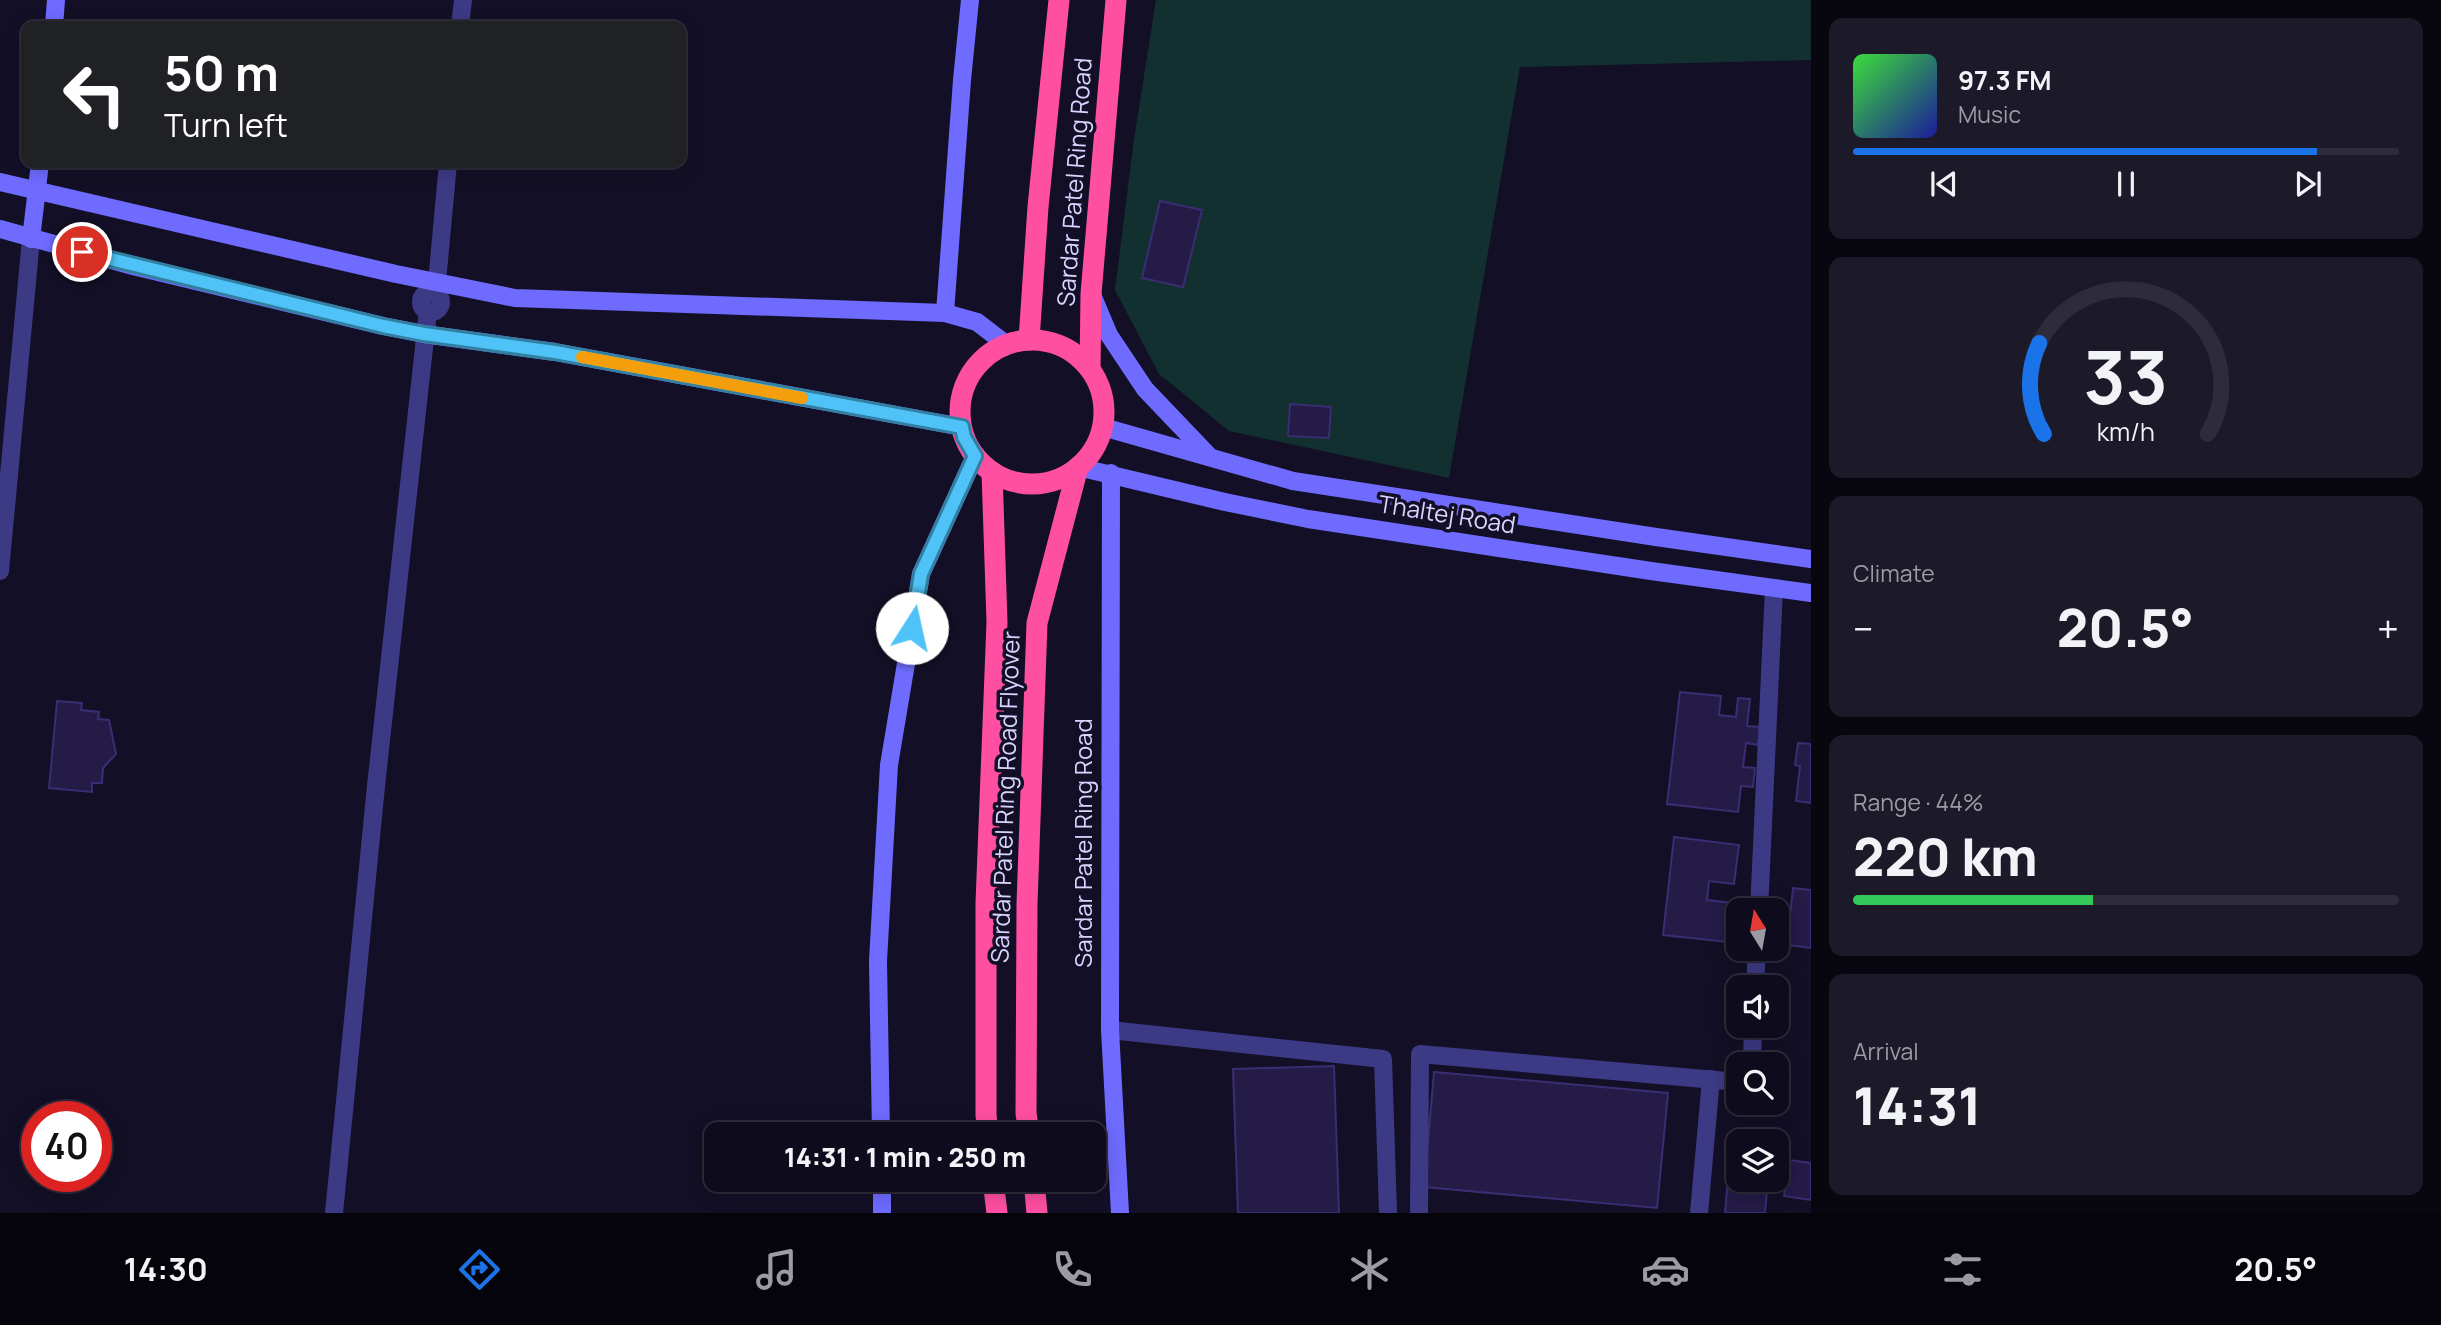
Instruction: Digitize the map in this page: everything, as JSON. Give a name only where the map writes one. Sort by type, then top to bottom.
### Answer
[{"type":"highway","name":"Sardar Patel Ring Road","points":[[1029,340],[1038,207],[1059,0]]},
{"type":"highway","name":"Sardar Patel Ring Road","points":[[1090,368],[1091,293],[1116,0]]},
{"type":"highway","points":[[1029,340],[1052,342],[1073,352],[1090,368],[1100,386],[1104,406],[1103,427],[1098,442],[1090,456],[1079,467],[1059,479],[1036,484],[1013,481],[992,472],[975,456],[964,437],[960,415],[963,393],[972,372],[987,356],[1007,345],[1029,340]]},
{"type":"highway","name":"Sardar Patel Ring Road Flyover","points":[[1027,1122],[1027,904],[1037,623],[1079,467]]},
{"type":"highway","name":"Sardar Patel Ring Road Flyover","points":[[987,1122],[986,903],[997,622],[992,472]]},
{"type":"highway","points":[[994,1192],[997,1213]]},
{"type":"highway","points":[[1035,1192],[1037,1213]]},
{"type":"main road","points":[[54,21],[56,0]]},
{"type":"main road","points":[[945,313],[970,0]]},
{"type":"main road","points":[[31,239],[40,168]]},
{"type":"main road","points":[[0,182],[435,287],[515,298],[945,313],[976,322],[1007,345]]},
{"type":"main road","points":[[0,229],[199,282],[424,334],[555,352],[962,427]]},
{"type":"main road","points":[[1091,293],[1109,335],[1145,389],[1210,457]]},
{"type":"main road","points":[[1103,427],[1293,481],[1811,559]]},
{"type":"main road","points":[[881,1122],[878,961],[889,765],[921,574],[975,456]]},
{"type":"main road","name":"Thaltej Road","points":[[1079,467],[1308,519],[1811,593]]},
{"type":"main road","name":"Sardar Patel Ring Road","points":[[1111,473],[1110,1030],[1120,1213]]},
{"type":"main road","points":[[882,1192],[882,1213]]},
{"type":"street","points":[[461,21],[463,0]]},
{"type":"street","points":[[334,1213],[376,786],[428,311],[423,307],[422,298],[435,287],[447,168]]},
{"type":"street","points":[[0,571],[31,239]]},
{"type":"street","points":[[1760,898],[1774,588]]},
{"type":"street","points":[[1110,1030],[1383,1059],[1388,1213]]},
{"type":"street","points":[[1419,1213],[1420,1054],[1726,1081]]},
{"type":"street","points":[[1699,1213],[1711,1079]]},
{"type":"green space","points":[[1156,0],[1811,0],[1811,60],[1520,67],[1449,478],[1229,431],[1159,374],[1115,290],[1134,139]]},
{"type":"building","points":[[1160,201],[1202,210],[1183,287],[1142,278]]},
{"type":"building","points":[[1290,404],[1331,407],[1329,438],[1288,436]]},
{"type":"building","points":[[1680,692],[1721,696],[1719,715],[1736,717],[1738,698],[1750,699],[1747,726],[1760,727],[1758,745],[1746,743],[1743,767],[1755,768],[1753,787],[1741,786],[1738,812],[1667,804]]},
{"type":"building","points":[[57,701],[82,703],[81,710],[99,712],[98,719],[109,720],[116,754],[103,768],[102,783],[92,783],[92,792],[49,788]]},
{"type":"building","points":[[1798,743],[1811,744],[1811,803],[1796,801],[1800,766],[1795,765]]},
{"type":"building","points":[[1674,837],[1739,845],[1734,884],[1709,881],[1707,900],[1726,902],[1726,942],[1663,935]]},
{"type":"building","points":[[1793,888],[1811,890],[1811,948],[1789,945]]},
{"type":"building","points":[[1334,1066],[1339,1213],[1238,1213],[1233,1069]]},
{"type":"building","points":[[1434,1072],[1668,1093],[1657,1208],[1424,1187]]},
{"type":"building","points":[[1789,1160],[1811,1163],[1811,1200],[1784,1196],[1785,1192],[1789,1192]]},
{"type":"building","points":[[1727,1192],[1767,1192],[1765,1213],[1725,1213]]},
{"type":"slow traffic","points":[[582,357],[802,398]]},
{"type":"route","points":[[82,252],[383,326],[555,352],[962,427],[964,437],[975,456],[921,574],[912,628]]}]
